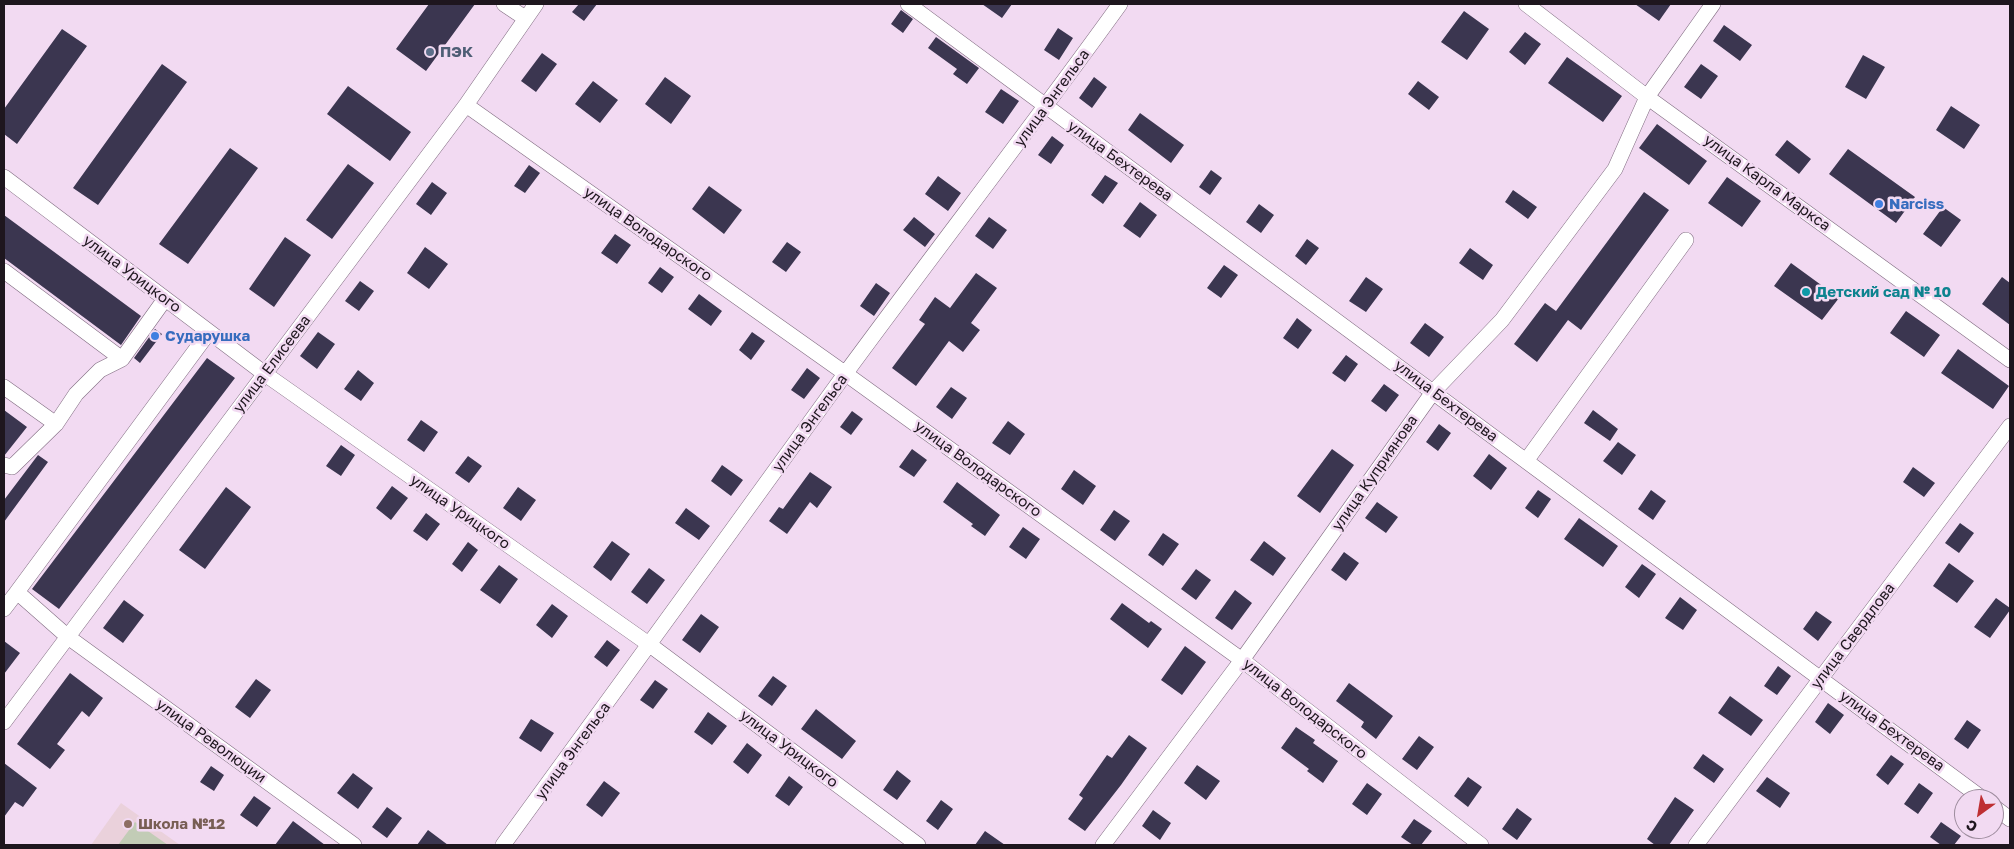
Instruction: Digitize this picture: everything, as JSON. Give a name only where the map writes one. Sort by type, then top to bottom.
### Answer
[{"type":"street","points":[[504,4],[525,18]]},
{"type":"street","name":"улица Елисеева","points":[[4,722],[466,105],[536,4]]},
{"type":"street","name":"улица Бехтерева","points":[[908,4],[1970,789]]},
{"type":"street","name":"улица Энгельса","points":[[503,845],[650,646],[846,374],[1120,4]]},
{"type":"street","name":"улица Карла Маркса","points":[[1526,4],[1648,97],[2010,360]]},
{"type":"street","name":"улица Куприянова","points":[[1103,845],[1242,660],[1432,392],[1502,320],[1615,169],[1648,97],[1713,4]]},
{"type":"street","name":"улица Володарского","points":[[466,105],[846,374],[1242,660],[1481,845]]},
{"type":"street","name":"улица Урицкого","points":[[4,177],[265,374],[650,646],[918,845]]},
{"type":"street","points":[[1526,461],[1686,240]]},
{"type":"street","points":[[4,270],[122,359]]},
{"type":"street","points":[[4,465],[12,468],[56,424],[76,394],[100,370],[122,359],[166,299]]},
{"type":"street","points":[[4,609],[209,332]]},
{"type":"street","points":[[4,387],[56,424]]},
{"type":"street","name":"улица Свердлова","points":[[1696,845],[2010,426]]},
{"type":"street","name":"улица Революции","points":[[16,592],[68,637],[354,845]]},
{"type":"shaded area","name":"Школа №12","points":[[121,803],[180,845],[91,845]]},
{"type":"green space","points":[[135,822],[168,845],[118,845]]},
{"type":"building","points":[[429,4],[475,4],[426,71],[396,49]]},
{"type":"building","points":[[579,4],[597,4],[584,21],[572,12]]},
{"type":"building","points":[[982,4],[1012,4],[1002,18]]},
{"type":"building","points":[[1635,4],[1671,4],[1659,21]]},
{"type":"building","points":[[901,10],[913,19],[903,33],[891,24]]},
{"type":"building","points":[[1464,11],[1489,29],[1467,60],[1441,42]]},
{"type":"building","points":[[1724,25],[1752,45],[1740,61],[1713,41]]},
{"type":"building","points":[[1058,28],[1073,38],[1059,60],[1044,50]]},
{"type":"building","points":[[62,29],[87,46],[17,144],[4,134],[4,109]]},
{"type":"building","points":[[1525,32],[1541,44],[1525,65],[1509,52]]},
{"type":"building","points":[[936,37],[979,68],[967,84],[953,74],[957,69],[928,48]]},
{"type":"building","points":[[542,53],[557,64],[536,92],[521,81]]},
{"type":"building","points":[[1863,55],[1885,67],[1866,99],[1845,87]]},
{"type":"building","points":[[1567,57],[1622,96],[1603,122],[1548,83]]},
{"type":"building","points":[[162,64],[187,82],[98,205],[73,188]]},
{"type":"building","points":[[1701,64],[1718,76],[1701,99],[1684,87]]},
{"type":"building","points":[[665,77],[691,96],[671,124],[645,104]]},
{"type":"building","points":[[1094,77],[1107,87],[1092,108],[1079,98]]},
{"type":"building","points":[[593,81],[618,100],[600,123],[575,104]]},
{"type":"building","points":[[1418,81],[1439,97],[1429,110],[1408,94]]},
{"type":"building","points":[[348,86],[411,132],[390,161],[327,114]]},
{"type":"building","points":[[1001,89],[1019,101],[1003,124],[985,112]]},
{"type":"building","points":[[1951,106],[1980,125],[1964,149],[1936,130]]},
{"type":"building","points":[[1140,113],[1184,145],[1171,163],[1128,130]]},
{"type":"building","points":[[1657,124],[1707,161],[1689,185],[1639,148]]},
{"type":"building","points":[[1052,136],[1064,145],[1051,164],[1038,155]]},
{"type":"building","points":[[1787,140],[1811,159],[1799,174],[1775,155]]},
{"type":"building","points":[[230,148],[258,168],[188,264],[159,244]]},
{"type":"building","points":[[1848,149],[1915,197],[1896,223],[1829,174]]},
{"type":"building","points":[[348,164],[374,183],[332,239],[306,220]]},
{"type":"building","points":[[529,165],[540,173],[525,193],[514,186]]},
{"type":"building","points":[[1211,170],[1222,178],[1210,195],[1199,187]]},
{"type":"building","points":[[1105,175],[1118,183],[1103,204],[1091,195]]},
{"type":"building","points":[[938,176],[961,193],[948,211],[925,194]]},
{"type":"building","points":[[1727,177],[1761,201],[1742,227],[1708,203]]},
{"type":"building","points":[[432,182],[447,193],[431,215],[416,204]]},
{"type":"building","points":[[709,186],[742,210],[724,234],[692,209]]},
{"type":"building","points":[[1513,190],[1537,207],[1528,219],[1505,202]]},
{"type":"building","points":[[1644,192],[1669,210],[1581,330],[1568,320],[1537,362],[1514,344],[1545,303],[1556,311]]},
{"type":"building","points":[[1140,202],[1157,215],[1140,238],[1123,226]]},
{"type":"building","points":[[1259,204],[1274,215],[1261,233],[1246,222]]},
{"type":"building","points":[[1943,207],[1961,220],[1941,247],[1923,234]]},
{"type":"building","points":[[4,215],[141,316],[121,345],[4,258]]},
{"type":"building","points":[[914,217],[935,234],[925,247],[903,230]]},
{"type":"building","points":[[989,217],[1007,230],[993,249],[975,236]]},
{"type":"building","points":[[615,234],[631,245],[617,264],[601,253]]},
{"type":"building","points":[[285,237],[311,255],[274,307],[249,289]]},
{"type":"building","points":[[1307,239],[1319,248],[1306,265],[1295,256]]},
{"type":"building","points":[[787,242],[801,252],[786,272],[772,262]]},
{"type":"building","points":[[425,247],[448,264],[429,289],[407,273]]},
{"type":"building","points":[[1470,248],[1493,265],[1483,280],[1459,263]]},
{"type":"building","name":"Детский сад № 10","points":[[1791,263],[1839,298],[1822,320],[1774,286]]},
{"type":"building","points":[[1224,265],[1238,275],[1221,298],[1207,288]]},
{"type":"building","points":[[660,267],[674,277],[662,293],[648,283]]},
{"type":"building","points":[[976,273],[997,288],[971,323],[980,330],[963,352],[949,341],[916,386],[892,368],[925,324],[919,320],[935,297],[950,308]]},
{"type":"building","points":[[1366,277],[1383,289],[1366,312],[1349,301]]},
{"type":"building","points":[[2002,277],[2010,283],[2010,325],[1982,304]]},
{"type":"building","points":[[360,281],[374,291],[359,311],[345,301]]},
{"type":"building","points":[[876,283],[890,293],[874,316],[860,306]]},
{"type":"building","points":[[699,294],[722,311],[711,326],[688,309]]},
{"type":"building","points":[[1906,311],[1940,335],[1924,357],[1890,333]]},
{"type":"building","points":[[1297,318],[1312,330],[1298,349],[1283,338]]},
{"type":"building","points":[[1425,323],[1444,337],[1429,357],[1410,343]]},
{"type":"building","points":[[155,329],[162,334],[140,363],[134,358]]},
{"type":"building","points":[[318,332],[335,344],[317,369],[300,356]]},
{"type":"building","points":[[752,332],[765,341],[751,360],[739,350]]},
{"type":"building","points":[[1958,349],[2009,386],[1993,409],[1941,373]]},
{"type":"building","points":[[1346,355],[1358,364],[1345,382],[1332,373]]},
{"type":"building","points":[[207,358],[235,378],[59,609],[32,589]]},
{"type":"building","points":[[807,368],[820,378],[804,399],[791,390]]},
{"type":"building","points":[[358,370],[374,383],[361,401],[344,389]]},
{"type":"building","points":[[1384,384],[1399,395],[1386,412],[1371,401]]},
{"type":"building","points":[[951,387],[967,398],[952,419],[936,407]]},
{"type":"building","points":[[4,410],[27,427],[4,456]]},
{"type":"building","points":[[1593,410],[1618,429],[1610,441],[1584,423]]},
{"type":"building","points":[[852,411],[863,419],[851,435],[840,427]]},
{"type":"building","points":[[421,420],[438,432],[424,452],[407,440]]},
{"type":"building","points":[[1008,421],[1025,434],[1010,455],[992,443]]},
{"type":"building","points":[[1439,424],[1451,433],[1438,451],[1426,442]]},
{"type":"building","points":[[1618,442],[1636,455],[1622,475],[1603,461]]},
{"type":"building","points":[[341,445],[355,455],[341,476],[326,466]]},
{"type":"building","points":[[912,449],[927,460],[914,477],[899,467]]},
{"type":"building","points":[[1332,449],[1354,465],[1320,513],[1297,496]]},
{"type":"building","points":[[1489,454],[1507,468],[1491,490],[1473,476]]},
{"type":"building","points":[[38,455],[48,462],[4,522],[4,500]]},
{"type":"building","points":[[468,456],[482,466],[469,483],[455,473]]},
{"type":"building","points":[[722,465],[743,480],[731,496],[711,481]]},
{"type":"building","points":[[1913,467],[1935,483],[1924,497],[1903,482]]},
{"type":"building","points":[[1074,470],[1096,486],[1083,505],[1061,489]]},
{"type":"building","points":[[810,472],[832,487],[817,508],[810,502],[787,534],[769,521],[779,507],[783,509]]},
{"type":"building","points":[[957,482],[1000,515],[985,536],[971,526],[973,524],[943,502]]},
{"type":"building","points":[[392,486],[408,498],[391,520],[376,508]]},
{"type":"building","points":[[226,487],[251,507],[205,569],[179,550]]},
{"type":"building","points":[[518,487],[536,500],[521,521],[503,508]]},
{"type":"building","points":[[1538,490],[1551,499],[1538,518],[1525,508]]},
{"type":"building","points":[[1651,490],[1666,501],[1653,520],[1638,509]]},
{"type":"building","points":[[1377,502],[1398,517],[1386,533],[1365,518]]},
{"type":"building","points":[[686,508],[710,526],[699,540],[675,523]]},
{"type":"building","points":[[1114,510],[1130,521],[1115,541],[1100,530]]},
{"type":"building","points":[[426,513],[440,524],[427,541],[413,531]]},
{"type":"building","points":[[1579,518],[1618,546],[1603,567],[1564,539]]},
{"type":"building","points":[[1960,523],[1974,533],[1959,553],[1945,543]]},
{"type":"building","points":[[1023,527],[1040,539],[1026,559],[1009,547]]},
{"type":"building","points":[[1163,533],[1179,544],[1163,566],[1148,555]]},
{"type":"building","points":[[612,541],[630,554],[611,581],[593,567]]},
{"type":"building","points":[[1264,541],[1286,558],[1273,576],[1250,560]]},
{"type":"building","points":[[468,542],[478,550],[462,572],[452,564]]},
{"type":"building","points":[[1344,552],[1359,563],[1346,581],[1331,570]]},
{"type":"building","points":[[1949,563],[1974,581],[1957,603],[1933,586]]},
{"type":"building","points":[[1642,564],[1656,574],[1639,598],[1625,587]]},
{"type":"building","points":[[499,565],[518,579],[500,604],[480,590]]},
{"type":"building","points":[[649,568],[665,580],[647,604],[631,592]]},
{"type":"building","points":[[1196,569],[1211,580],[1196,600],[1181,589]]},
{"type":"building","points":[[1235,590],[1252,603],[1232,630],[1215,618]]},
{"type":"building","points":[[1680,597],[1697,610],[1683,630],[1665,618]]},
{"type":"building","points":[[1996,598],[2010,608],[2010,610],[1990,638],[1974,627]]},
{"type":"building","points":[[124,600],[144,615],[123,643],[103,628]]},
{"type":"building","points":[[1122,603],[1149,623],[1151,621],[1162,629],[1148,648],[1110,619]]},
{"type":"building","points":[[552,604],[568,616],[552,638],[536,625]]},
{"type":"building","points":[[1816,611],[1832,622],[1818,641],[1803,629]]},
{"type":"building","points":[[701,614],[719,627],[700,653],[682,640]]},
{"type":"building","points":[[607,640],[620,650],[607,667],[594,657]]},
{"type":"building","points":[[4,641],[20,653],[4,674]]},
{"type":"building","points":[[1185,646],[1206,662],[1182,695],[1161,680]]},
{"type":"building","points":[[1778,666],[1791,676],[1777,695],[1764,686]]},
{"type":"building","points":[[70,673],[103,698],[89,717],[82,711],[57,744],[65,750],[50,769],[17,744]]},
{"type":"building","points":[[773,676],[787,686],[772,706],[758,696]]},
{"type":"building","points":[[256,679],[271,690],[250,718],[235,707]]},
{"type":"building","points":[[655,680],[668,689],[653,709],[640,700]]},
{"type":"building","points":[[1349,683],[1393,716],[1376,739],[1361,727],[1364,722],[1336,701]]},
{"type":"building","points":[[1730,696],[1763,720],[1751,736],[1718,713]]},
{"type":"building","points":[[1828,703],[1844,715],[1830,734],[1815,722]]},
{"type":"building","points":[[816,709],[856,741],[842,759],[801,729]]},
{"type":"building","points":[[708,712],[727,726],[712,745],[694,732]]},
{"type":"building","points":[[531,719],[554,733],[541,752],[519,738]]},
{"type":"building","points":[[1967,720],[1981,730],[1968,749],[1954,739]]},
{"type":"building","points":[[1296,727],[1315,740],[1313,743],[1338,761],[1323,783],[1307,771],[1309,769],[1281,748]]},
{"type":"building","points":[[1129,735],[1147,748],[1085,831],[1068,819],[1083,798],[1079,795],[1107,755],[1112,758]]},
{"type":"building","points":[[1419,736],[1434,747],[1417,770],[1402,759]]},
{"type":"building","points":[[747,743],[762,755],[748,774],[733,762]]},
{"type":"building","points":[[1703,754],[1724,769],[1714,783],[1693,768]]},
{"type":"building","points":[[1891,755],[1904,764],[1888,785],[1876,775]]},
{"type":"building","points":[[4,763],[37,788],[23,807],[15,802],[4,817]]},
{"type":"building","points":[[1197,765],[1220,781],[1206,800],[1184,783]]},
{"type":"building","points":[[211,766],[224,775],[214,791],[200,782]]},
{"type":"building","points":[[897,770],[911,781],[897,800],[883,790]]},
{"type":"building","points":[[353,773],[373,788],[358,809],[337,793]]},
{"type":"building","points":[[789,776],[803,787],[789,806],[775,796]]},
{"type":"building","points":[[1468,777],[1482,787],[1468,807],[1454,796]]},
{"type":"building","points":[[1767,777],[1790,793],[1780,808],[1756,791]]},
{"type":"building","points":[[604,781],[620,793],[602,817],[586,805]]},
{"type":"building","points":[[1367,783],[1382,794],[1367,815],[1352,804]]},
{"type":"building","points":[[1919,783],[1933,793],[1918,814],[1904,804]]},
{"type":"building","points":[[254,796],[271,808],[257,827],[240,815]]},
{"type":"building","points":[[1675,797],[1694,810],[1669,845],[1655,845],[1647,839]]},
{"type":"building","points":[[941,800],[953,809],[938,830],[926,821]]},
{"type":"building","points":[[387,807],[402,818],[387,838],[372,827]]},
{"type":"building","points":[[1517,808],[1532,819],[1517,840],[1502,829]]},
{"type":"building","points":[[1153,810],[1171,823],[1160,840],[1142,826]]},
{"type":"building","points":[[1414,819],[1432,831],[1421,845],[1413,845],[1401,837]]},
{"type":"building","points":[[293,821],[325,845],[275,845]]},
{"type":"building","points":[[1941,822],[1954,831],[1954,839],[1959,839],[1954,845],[1941,845],[1930,837]]},
{"type":"building","points":[[428,830],[448,845],[417,845]]},
{"type":"building","points":[[985,831],[1005,845],[975,845]]},
{"type":"place","name":"ПЭК","points":[[430,52]]},
{"type":"place","name":"Narciss","points":[[1879,204]]},
{"type":"place","name":"Детский сад № 10","points":[[1806,292]]},
{"type":"place","name":"Сударушка","points":[[155,336]]},
{"type":"place","name":"Школа №12","points":[[128,824]]}]
